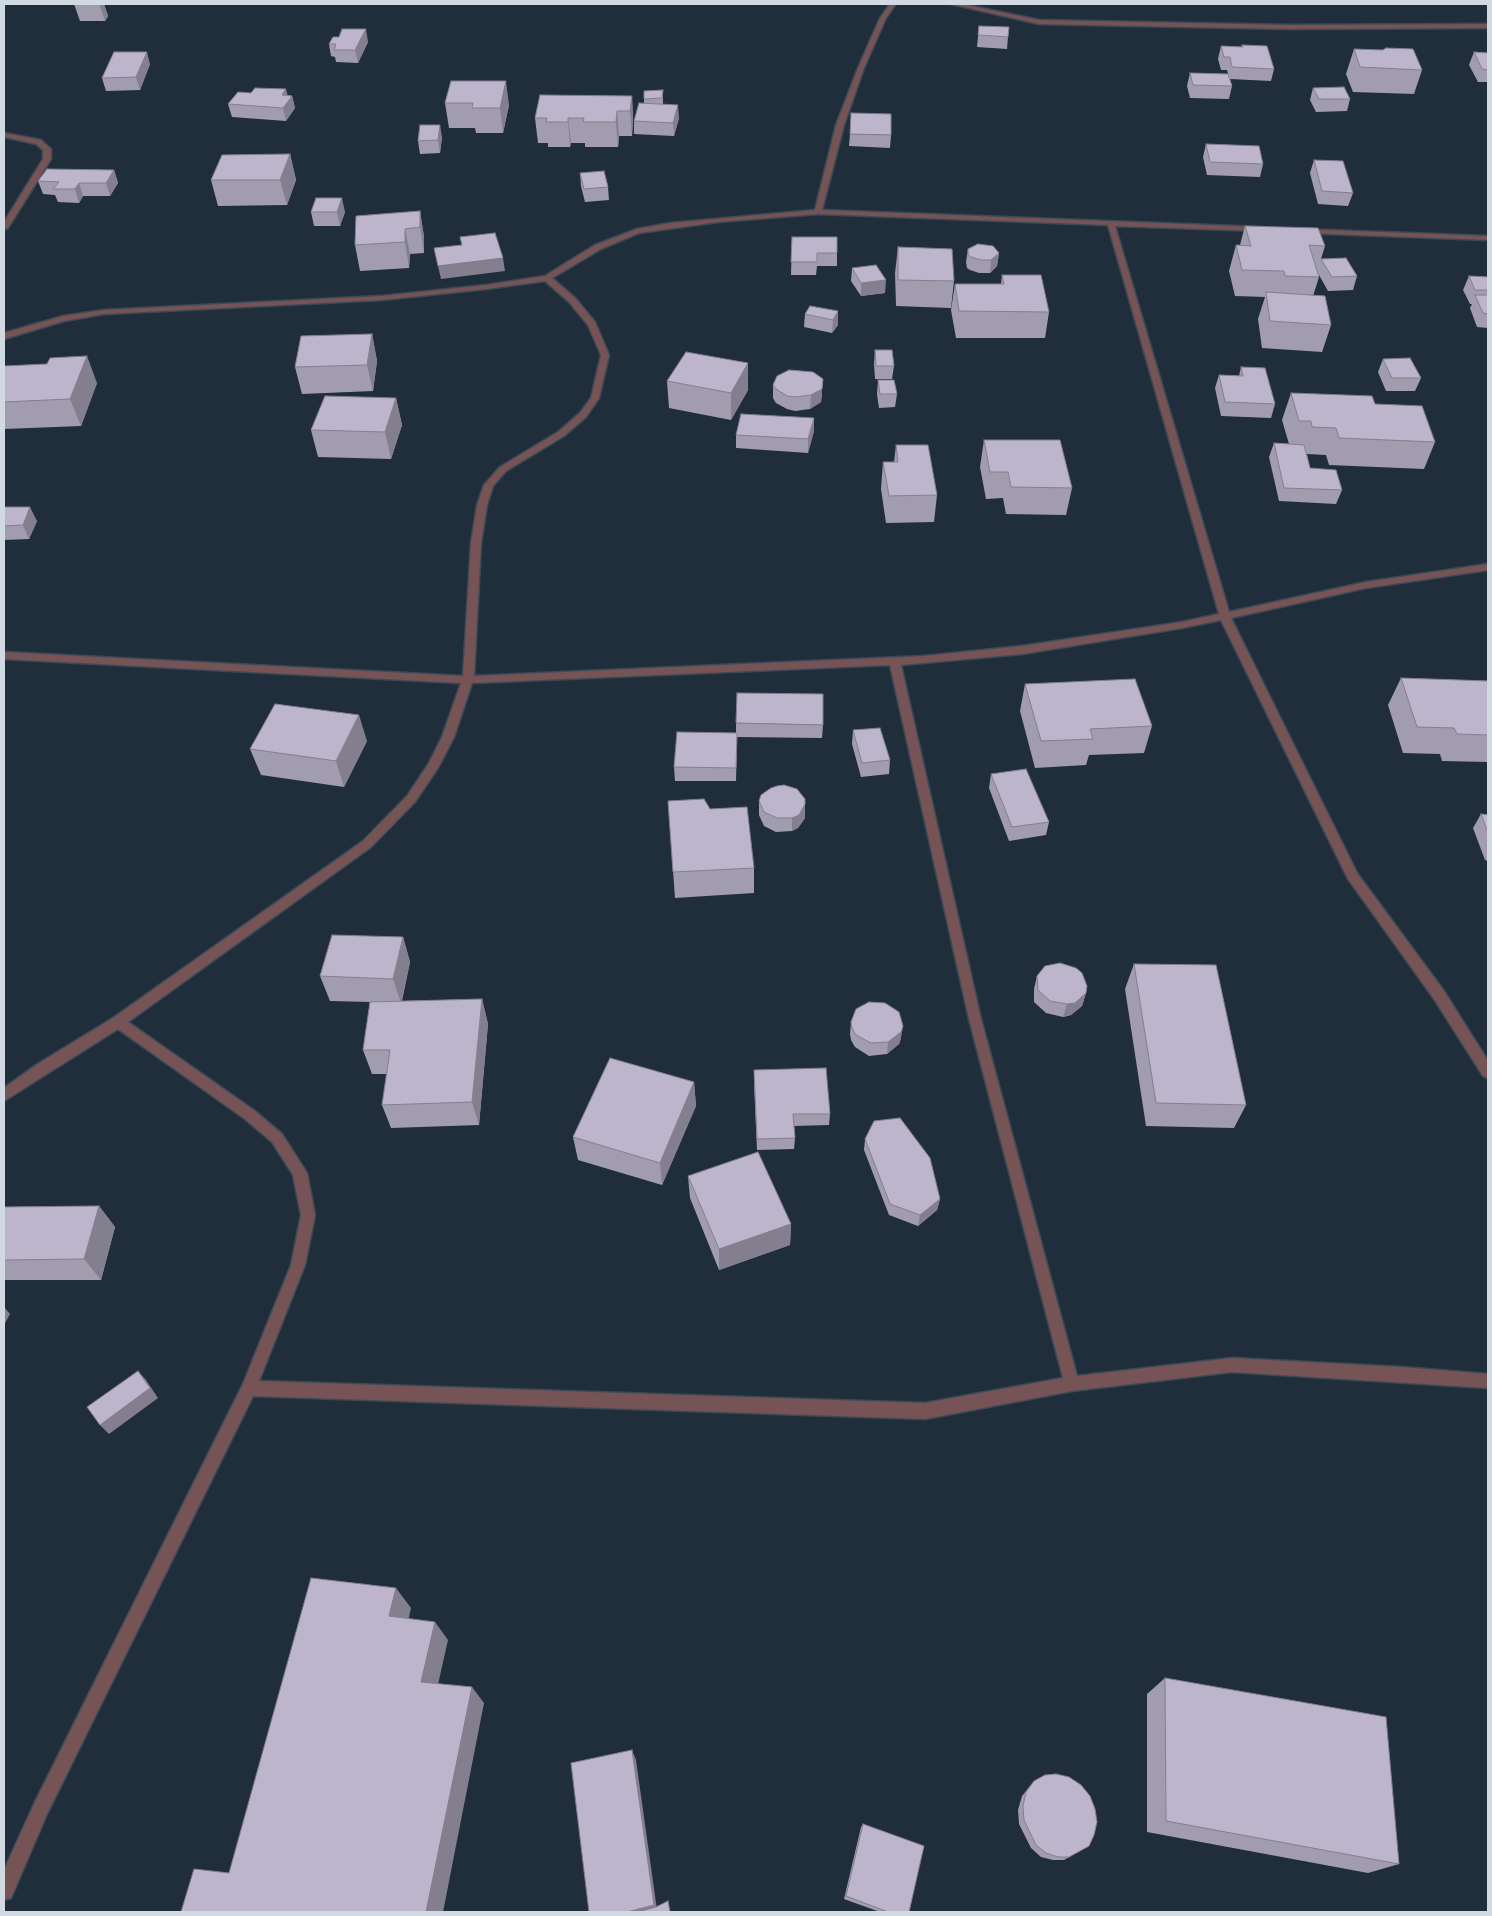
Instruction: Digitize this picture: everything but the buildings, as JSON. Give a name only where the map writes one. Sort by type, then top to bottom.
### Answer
[{"type":"street","points":[[818,212],[840,125],[860,68],[883,18],[892,4]]},
{"type":"street","points":[[954,4],[1039,22],[1260,27],[1488,26]]},
{"type":"street","points":[[4,135],[38,142],[47,149],[47,159],[4,228]]},
{"type":"street","points":[[4,336],[63,319],[104,312],[382,298],[486,287],[547,278],[598,247],[637,231],[670,225],[818,212],[1273,230]]},
{"type":"street","points":[[1111,224],[1224,617],[1352,876],[1439,995],[1488,1072]]},
{"type":"street","points":[[1293,230],[1488,238]]},
{"type":"street","points":[[4,1095],[41,1069],[118,1022],[366,844],[411,799],[434,765],[448,736],[468,680],[476,543],[482,505],[489,485],[503,469],[561,434],[583,415],[595,398],[605,355],[592,324],[572,300],[547,278]]},
{"type":"street","points":[[4,655],[468,680],[895,662],[1022,650],[1224,617],[1366,584],[1488,567]]},
{"type":"street","points":[[895,662],[975,1019],[1072,1384]]},
{"type":"street","points":[[4,1891],[45,1799],[249,1388],[298,1265],[308,1215],[300,1173],[277,1138],[250,1115],[118,1022]]},
{"type":"street","points":[[249,1388],[925,1411],[1072,1384],[1232,1366],[1401,1374],[1488,1381]]}]
